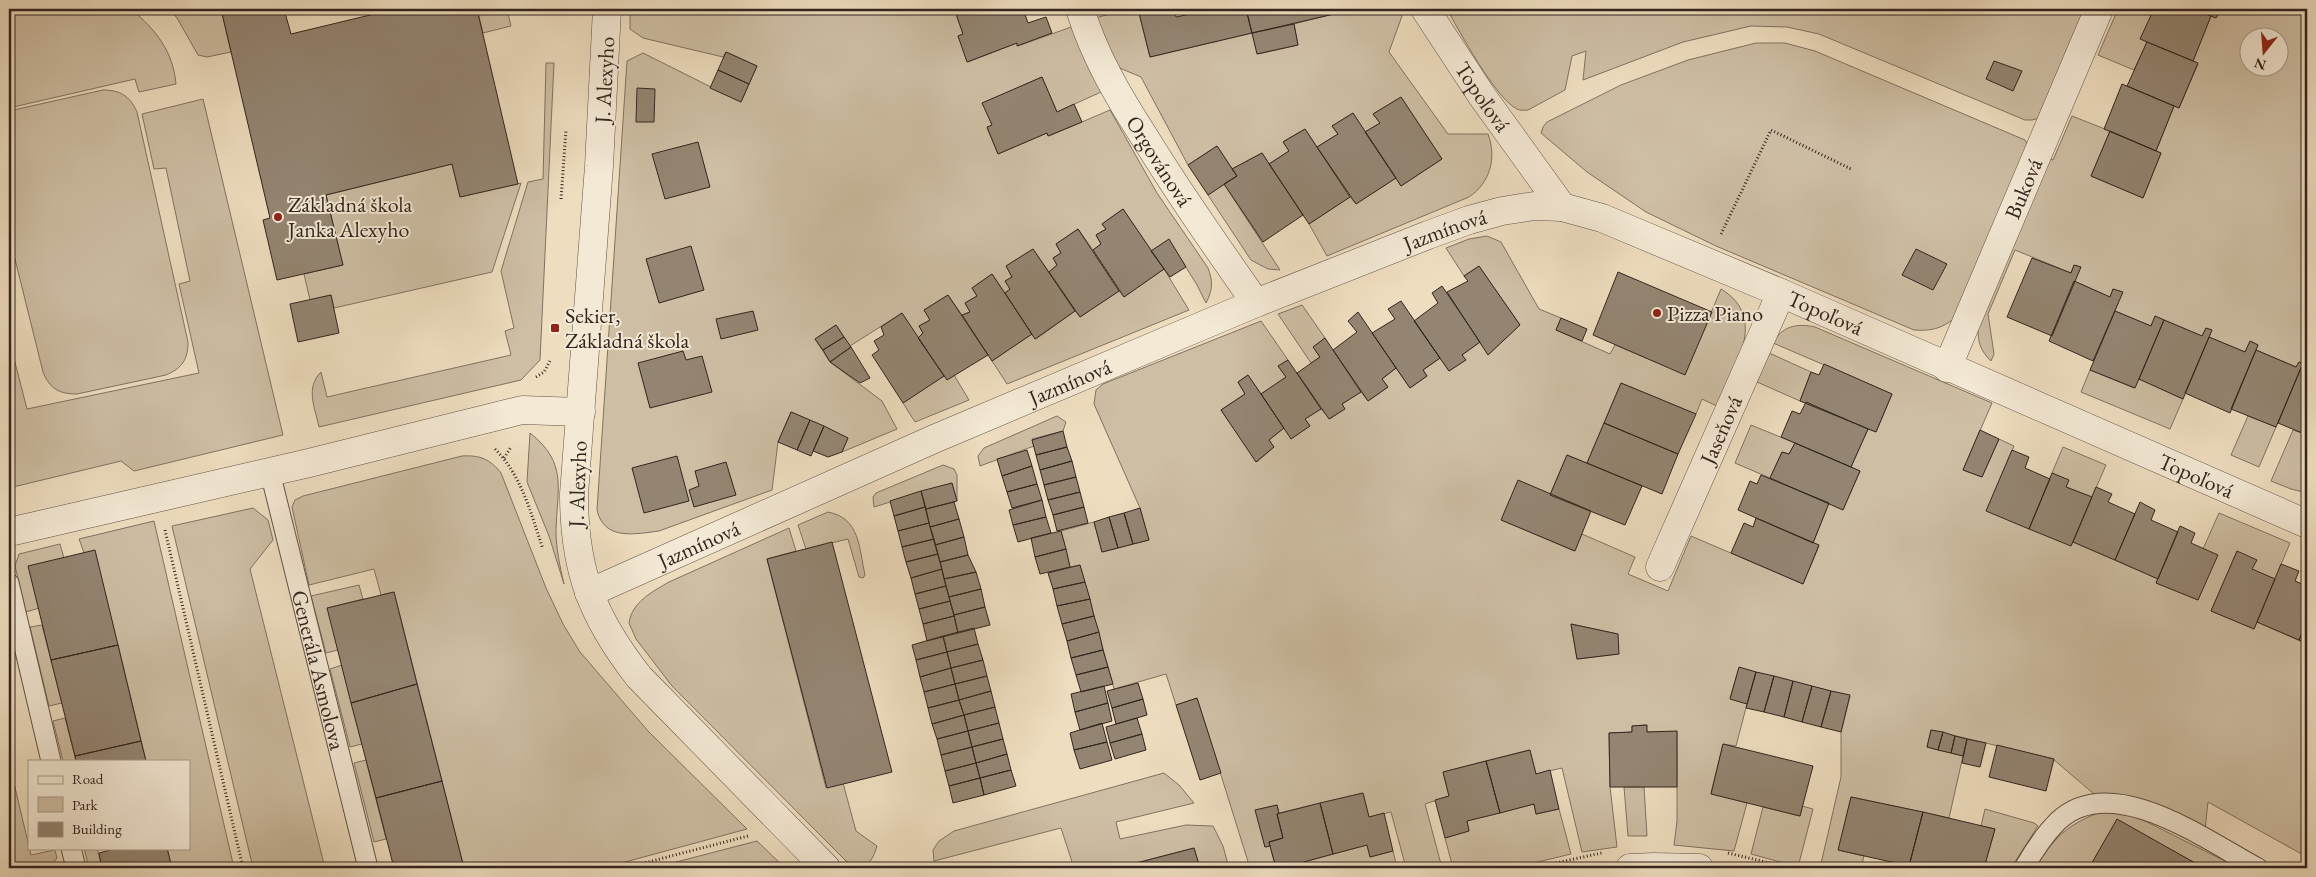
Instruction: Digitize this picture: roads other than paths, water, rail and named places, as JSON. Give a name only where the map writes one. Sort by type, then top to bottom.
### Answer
[{"type":"street","name":"J. Alexyho","points":[[607,9],[599,166],[574,494],[575,537],[583,575],[616,648],[639,676],[826,868]]},
{"type":"street","name":"Orgovánová","points":[[1080,9],[1104,69],[1124,106],[1207,233],[1256,303]]},
{"type":"street","name":"Topoľová","points":[[1425,9],[1482,96],[1562,207],[1602,218],[1781,293],[1947,368],[2307,524]]},
{"type":"street","name":"Buková","points":[[1947,368],[2100,9]]},
{"type":"street","name":"Jazmínová","points":[[590,593],[934,440],[1256,303],[1469,220],[1502,211],[1534,206],[1562,207]]},
{"type":"street","name":"Jaseňová","points":[[1660,567],[1781,293]]},
{"type":"street","points":[[9,532],[270,472],[522,410],[581,412]]},
{"type":"street","points":[[1630,868],[1654,866],[1699,868]]},
{"type":"lane","name":"Generála Asmolova","points":[[270,472],[368,868]]},
{"type":"lane","points":[[9,583],[51,760]]},
{"type":"lane","points":[[2024,868],[2058,821],[2074,810],[2088,805],[2106,803],[2133,806],[2159,816],[2258,868]]},
{"type":"lane","points":[[72,850],[76,868]]},
{"type":"place","name":"Základná škola Janka Alexyho","points":[[278,217]]},
{"type":"place","name":"Pizza Piano","points":[[1657,313]]},
{"type":"place","name":"Sekier, Základná škola","points":[[555,328]]}]
